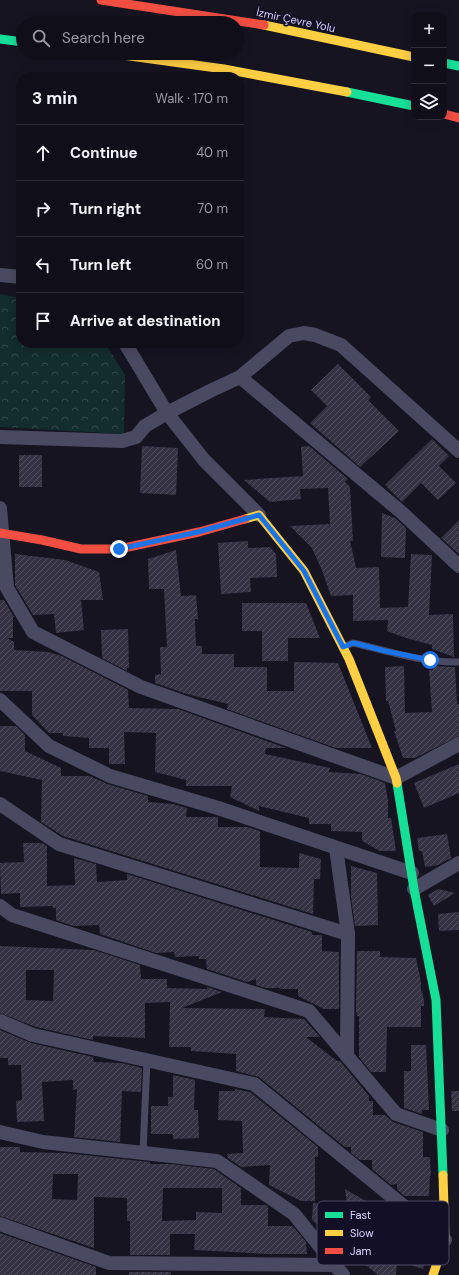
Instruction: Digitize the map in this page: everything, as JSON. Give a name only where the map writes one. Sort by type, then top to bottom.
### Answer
[{"type":"main road","name":"İzmir Çevre Yolu","points":[[101,0],[208,16]]},
{"type":"main road","name":"İzmir Çevre Yolu","points":[[244,21],[411,56]]},
{"type":"main road","points":[[0,39],[16,41]]},
{"type":"main road","points":[[159,60],[240,72]]},
{"type":"main road","points":[[447,64],[459,66]]},
{"type":"main road","points":[[244,73],[411,105]]},
{"type":"main road","points":[[447,115],[459,118]]},
{"type":"main road","points":[[1,533],[42,540],[80,549],[119,549],[198,532],[259,515],[304,571],[349,659],[396,778],[414,889],[436,1000],[444,1201]]},
{"type":"main road","points":[[433,1275],[436,1265]]},
{"type":"street","points":[[0,275],[16,277]]},
{"type":"street","points":[[0,436],[122,441],[136,436],[145,426],[168,413],[240,377],[289,336],[304,333],[315,335],[341,344],[459,451]]},
{"type":"street","points":[[128,348],[168,413],[204,460],[259,515]]},
{"type":"street","points":[[240,377],[400,511],[459,566]]},
{"type":"street","points":[[0,508],[7,588],[33,632],[141,687],[396,778],[459,744]]},
{"type":"street","points":[[0,700],[49,746],[110,776],[218,808],[412,873]]},
{"type":"street","points":[[0,804],[59,844],[348,934]]},
{"type":"street","points":[[336,848],[348,934],[347,1056]]},
{"type":"street","points":[[414,889],[459,863]]},
{"type":"street","points":[[0,906],[12,915],[308,1011],[396,1114],[442,1130]]},
{"type":"street","points":[[0,1021],[33,1035],[254,1084],[397,1201]]},
{"type":"street","points":[[0,1132],[43,1142],[217,1161],[294,1214],[317,1242]]},
{"type":"street","points":[[0,1224],[109,1263],[340,1270]]},
{"type":"lane","points":[[343,647],[353,643],[430,660],[459,662]]},
{"type":"lane","points":[[143,1153],[147,1060]]},
{"type":"green space","points":[[0,294],[16,297],[16,348],[108,348],[125,375],[124,434],[0,427]]},
{"type":"building","points":[[338,364],[371,397],[368,400],[399,431],[360,467],[310,423],[327,406],[311,390]]},
{"type":"building","points":[[432,439],[449,456],[439,466],[456,483],[438,500],[421,483],[402,502],[385,485]]},
{"type":"building","points":[[142,446],[178,448],[176,495],[140,493]]},
{"type":"building","points":[[309,446],[348,479],[345,482],[350,487],[353,541],[350,541],[356,568],[379,567],[380,608],[408,607],[411,554],[432,555],[429,615],[453,614],[454,657],[432,649],[432,645],[387,631],[388,620],[353,621],[353,595],[331,596],[312,548],[290,526],[330,524],[328,488],[300,489],[301,499],[270,502],[244,480],[303,476],[301,447]]},
{"type":"building","points":[[19,455],[42,455],[42,487],[19,487]]},
{"type":"building","points":[[382,513],[395,518],[406,528],[405,558],[381,557]]},
{"type":"building","points":[[459,520],[459,554],[441,538]]},
{"type":"building","points":[[248,541],[248,548],[270,547],[276,554],[277,577],[250,578],[251,592],[221,594],[218,543]]},
{"type":"building","points":[[176,550],[181,596],[196,595],[198,619],[195,619],[196,646],[202,646],[202,654],[234,654],[234,667],[267,667],[267,691],[294,691],[294,662],[338,663],[372,748],[336,748],[227,709],[228,704],[187,694],[155,683],[155,675],[161,674],[160,647],[167,647],[164,589],[149,589],[148,559]]},
{"type":"building","points":[[15,554],[65,560],[99,572],[103,600],[81,600],[84,630],[56,633],[54,614],[33,615],[15,585]]},
{"type":"building","points":[[0,600],[4,600],[14,617],[13,638],[7,638],[14,642],[14,650],[48,652],[62,656],[128,690],[129,708],[178,709],[286,748],[266,748],[265,754],[330,768],[329,772],[361,774],[385,783],[388,801],[388,818],[391,818],[396,851],[380,851],[362,841],[362,832],[331,831],[331,824],[309,824],[309,818],[259,806],[259,811],[230,797],[232,786],[186,786],[186,780],[155,772],[156,733],[124,732],[125,764],[109,764],[109,748],[89,748],[89,738],[63,736],[63,733],[49,733],[32,715],[32,691],[0,691]]},
{"type":"building","points":[[242,603],[306,603],[320,638],[288,638],[288,661],[262,661],[262,631],[242,631]]},
{"type":"building","points":[[128,629],[129,668],[127,668],[127,671],[102,658],[101,630]]},
{"type":"building","points":[[404,666],[405,713],[432,712],[429,670],[433,670],[433,666],[455,667],[457,704],[459,704],[459,736],[415,758],[403,758],[394,731],[396,731],[388,701],[386,701],[385,667]]},
{"type":"building","points":[[0,726],[16,726],[25,735],[25,751],[61,768],[61,776],[90,776],[107,784],[148,796],[148,802],[173,804],[187,808],[186,817],[218,817],[218,827],[247,827],[260,831],[260,867],[299,868],[299,853],[321,859],[320,879],[314,879],[313,914],[63,836],[41,822],[42,780],[0,771]]},
{"type":"building","points":[[459,764],[459,793],[424,808],[414,783]]},
{"type":"building","points":[[447,834],[451,858],[438,865],[425,867],[422,851],[419,851],[417,838]]},
{"type":"building","points":[[23,843],[42,843],[47,846],[47,886],[75,885],[74,858],[96,864],[97,882],[127,880],[127,874],[312,932],[312,935],[322,935],[322,951],[339,952],[339,1009],[324,1009],[298,996],[298,989],[281,989],[275,986],[278,988],[266,988],[256,985],[256,979],[247,982],[207,969],[206,959],[199,959],[199,956],[175,957],[174,952],[156,953],[100,934],[99,925],[73,926],[56,920],[56,908],[53,908],[53,906],[20,907],[20,893],[1,894],[0,863],[24,862]]},
{"type":"building","points":[[351,866],[377,873],[378,925],[355,926],[351,897]]},
{"type":"building","points":[[438,889],[455,893],[434,906],[428,895]]},
{"type":"building","points":[[459,912],[459,930],[439,931],[438,914]]},
{"type":"building","points":[[0,946],[94,950],[140,965],[141,979],[167,979],[167,988],[207,989],[207,987],[222,992],[182,1008],[265,1009],[264,1017],[304,1019],[320,1037],[306,1037],[337,1061],[340,1061],[369,1096],[369,1101],[373,1101],[373,1115],[385,1115],[393,1122],[423,1132],[423,1157],[430,1157],[431,1176],[429,1196],[404,1196],[397,1189],[397,1184],[391,1185],[372,1169],[372,1160],[360,1160],[351,1153],[351,1147],[345,1147],[259,1077],[236,1071],[236,1054],[191,1051],[191,1047],[169,1047],[170,1002],[145,1003],[145,1038],[93,1036],[93,1040],[36,1027],[0,1013]],"holes":[[[26,970],[54,970],[53,1001],[26,1000]]]},
{"type":"building","points":[[357,951],[380,951],[380,957],[416,958],[424,1001],[424,1006],[421,1006],[421,1027],[387,1027],[386,1072],[371,1072],[359,1057],[359,1016],[357,1016],[356,1010]]},
{"type":"building","points":[[0,1030],[31,1043],[93,1057],[94,1062],[122,1063],[142,1068],[141,1092],[122,1091],[120,1142],[74,1137],[77,1089],[73,1090],[73,1080],[42,1082],[44,1121],[17,1122],[16,1101],[22,1100],[21,1065],[8,1065],[8,1058],[0,1058]]},
{"type":"building","points":[[411,1045],[426,1045],[429,1110],[422,1110],[422,1114],[404,1108],[404,1071],[411,1071]]},
{"type":"building","points":[[173,1075],[195,1080],[194,1110],[198,1110],[199,1138],[173,1139],[173,1134],[151,1134],[151,1106],[168,1106],[168,1097],[173,1097]]},
{"type":"building","points":[[235,1089],[250,1092],[318,1147],[318,1157],[315,1157],[315,1201],[301,1201],[269,1185],[270,1165],[241,1167],[228,1158],[227,1154],[243,1153],[242,1121],[218,1120],[219,1091],[235,1091]]},
{"type":"building","points":[[451,1091],[459,1091],[459,1111],[452,1111]]},
{"type":"building","points":[[0,1147],[20,1147],[20,1152],[65,1153],[150,1162],[150,1164],[171,1164],[214,1169],[241,1188],[241,1205],[268,1206],[268,1226],[292,1226],[306,1242],[307,1254],[268,1254],[194,1250],[195,1234],[170,1234],[170,1255],[130,1255],[130,1221],[127,1221],[127,1198],[94,1197],[94,1248],[0,1216]],"holes":[[[53,1174],[78,1174],[77,1200],[52,1199]],[[163,1188],[222,1188],[222,1213],[196,1212],[196,1220],[162,1221]]]},
{"type":"building","points":[[345,1189],[366,1201],[346,1201]]},
{"type":"building","points":[[313,1203],[317,1203],[317,1224],[312,1220]]},
{"type":"building","points":[[0,1233],[96,1267],[96,1275],[0,1275]]},
{"type":"building","points":[[366,1265],[397,1265],[396,1275],[378,1275]]},
{"type":"building","points":[[410,1265],[424,1265],[423,1269]]},
{"type":"building","points":[[129,1272],[171,1272],[171,1275],[129,1275]]},
{"type":"traffic: fast","points":[[0,39],[16,41]]},
{"type":"traffic: fast","points":[[447,64],[459,66]]},
{"type":"traffic: fast","points":[[347,92],[411,105]]},
{"type":"traffic: fast","points":[[397,783],[414,889],[436,1000],[443,1175]]},
{"type":"traffic: slow","points":[[264,25],[411,56]]},
{"type":"traffic: slow","points":[[159,60],[240,72]]},
{"type":"traffic: slow","points":[[244,73],[347,92]]},
{"type":"traffic: slow","points":[[245,519],[259,515],[304,571],[349,659],[397,783]]},
{"type":"traffic: slow","points":[[443,1175],[444,1201]]},
{"type":"traffic: slow","points":[[433,1275],[436,1265]]},
{"type":"traffic: jam","points":[[101,0],[205,16]]},
{"type":"traffic: jam","points":[[244,22],[264,25]]},
{"type":"traffic: jam","points":[[447,115],[459,118]]},
{"type":"traffic: jam","points":[[0,533],[42,540],[81,549],[119,549],[199,532],[245,519]]},
{"type":"route","points":[[119,549],[198,532],[259,515],[304,571],[343,647],[353,643],[430,660]]}]
